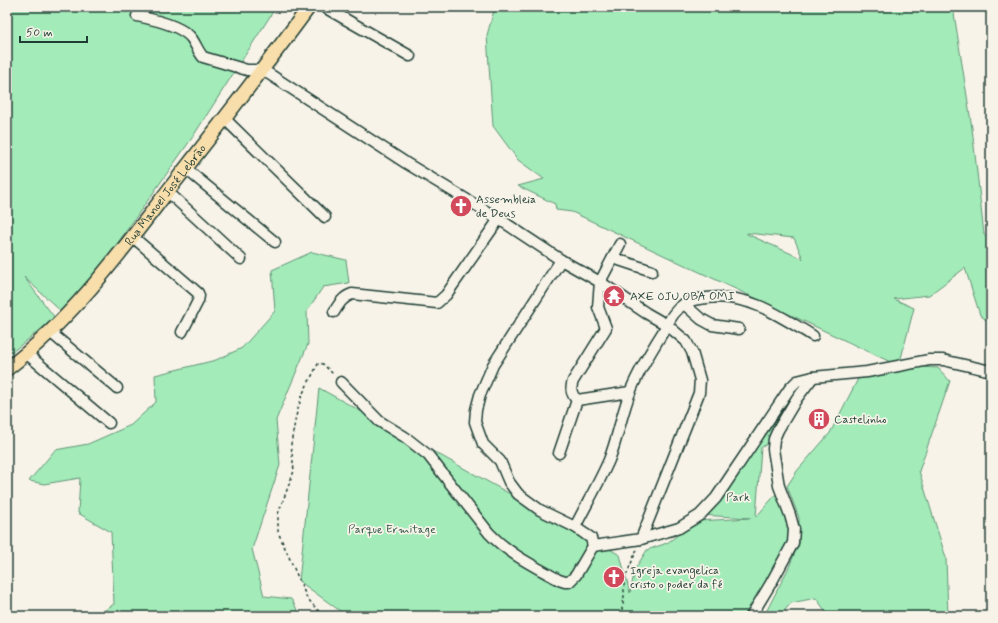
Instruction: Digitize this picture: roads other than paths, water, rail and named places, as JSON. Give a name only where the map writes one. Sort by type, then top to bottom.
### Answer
[{"type":"main road","name":"Rua Manoel José Lebrão","points":[[7,369],[27,354],[50,332],[99,281],[263,70],[309,7]]},
{"type":"street","points":[[324,7],[410,56]]},
{"type":"street","points":[[137,16],[175,27],[187,34],[192,38],[203,57],[247,70],[263,70],[406,163],[600,282],[646,313],[667,325],[686,341],[697,365],[700,380],[699,392],[641,539]]},
{"type":"street","points":[[225,119],[325,218]]},
{"type":"street","points":[[186,170],[275,242]]},
{"type":"street","points":[[168,192],[241,259]]},
{"type":"street","points":[[334,312],[346,296],[352,294],[436,303],[446,296],[499,219]]},
{"type":"street","points":[[133,237],[198,293],[198,301],[182,332]]},
{"type":"street","points":[[577,400],[571,391],[571,387],[573,381],[606,328],[598,307],[600,282],[620,244]]},
{"type":"street","points":[[613,258],[652,271]]},
{"type":"street","points":[[341,382],[379,421],[405,437],[428,455],[489,533],[499,543],[520,558],[559,580],[569,582],[576,575],[593,546],[591,538],[540,510],[518,494],[509,482],[500,461],[483,444],[479,436],[475,416],[480,395],[494,365],[562,260]]},
{"type":"street","points":[[575,528],[608,461],[618,434],[630,392],[640,370],[674,313],[684,304],[691,300],[711,297],[742,299],[763,306],[813,336]]},
{"type":"street","points":[[684,304],[712,325],[739,329]]},
{"type":"street","points":[[50,332],[117,388]]},
{"type":"street","points":[[27,354],[109,423]]},
{"type":"street","points":[[593,546],[641,539],[679,528],[700,515],[716,498],[790,388],[798,381],[813,376],[866,372],[929,360],[943,360],[991,371]]},
{"type":"street","points":[[751,616],[793,543],[794,536],[790,515],[779,486],[773,449],[774,439],[797,398],[813,376]]},
{"type":"street","points":[[577,400],[630,392]]},
{"type":"street","points":[[559,453],[577,400]]},
{"type":"place","name":"Assembleia de Deus","points":[[461,206]]},
{"type":"place","name":"AXE OJU OBA OMI","points":[[614,296]]},
{"type":"place","name":"Castelinho","points":[[819,419]]},
{"type":"place","name":"Igreja evangelica cristo o poder da fé","points":[[614,577]]},
{"type":"park label","name":"Park","points":[[738,497]]},
{"type":"park label","name":"Parque Ermitage","points":[[392,529]]}]
